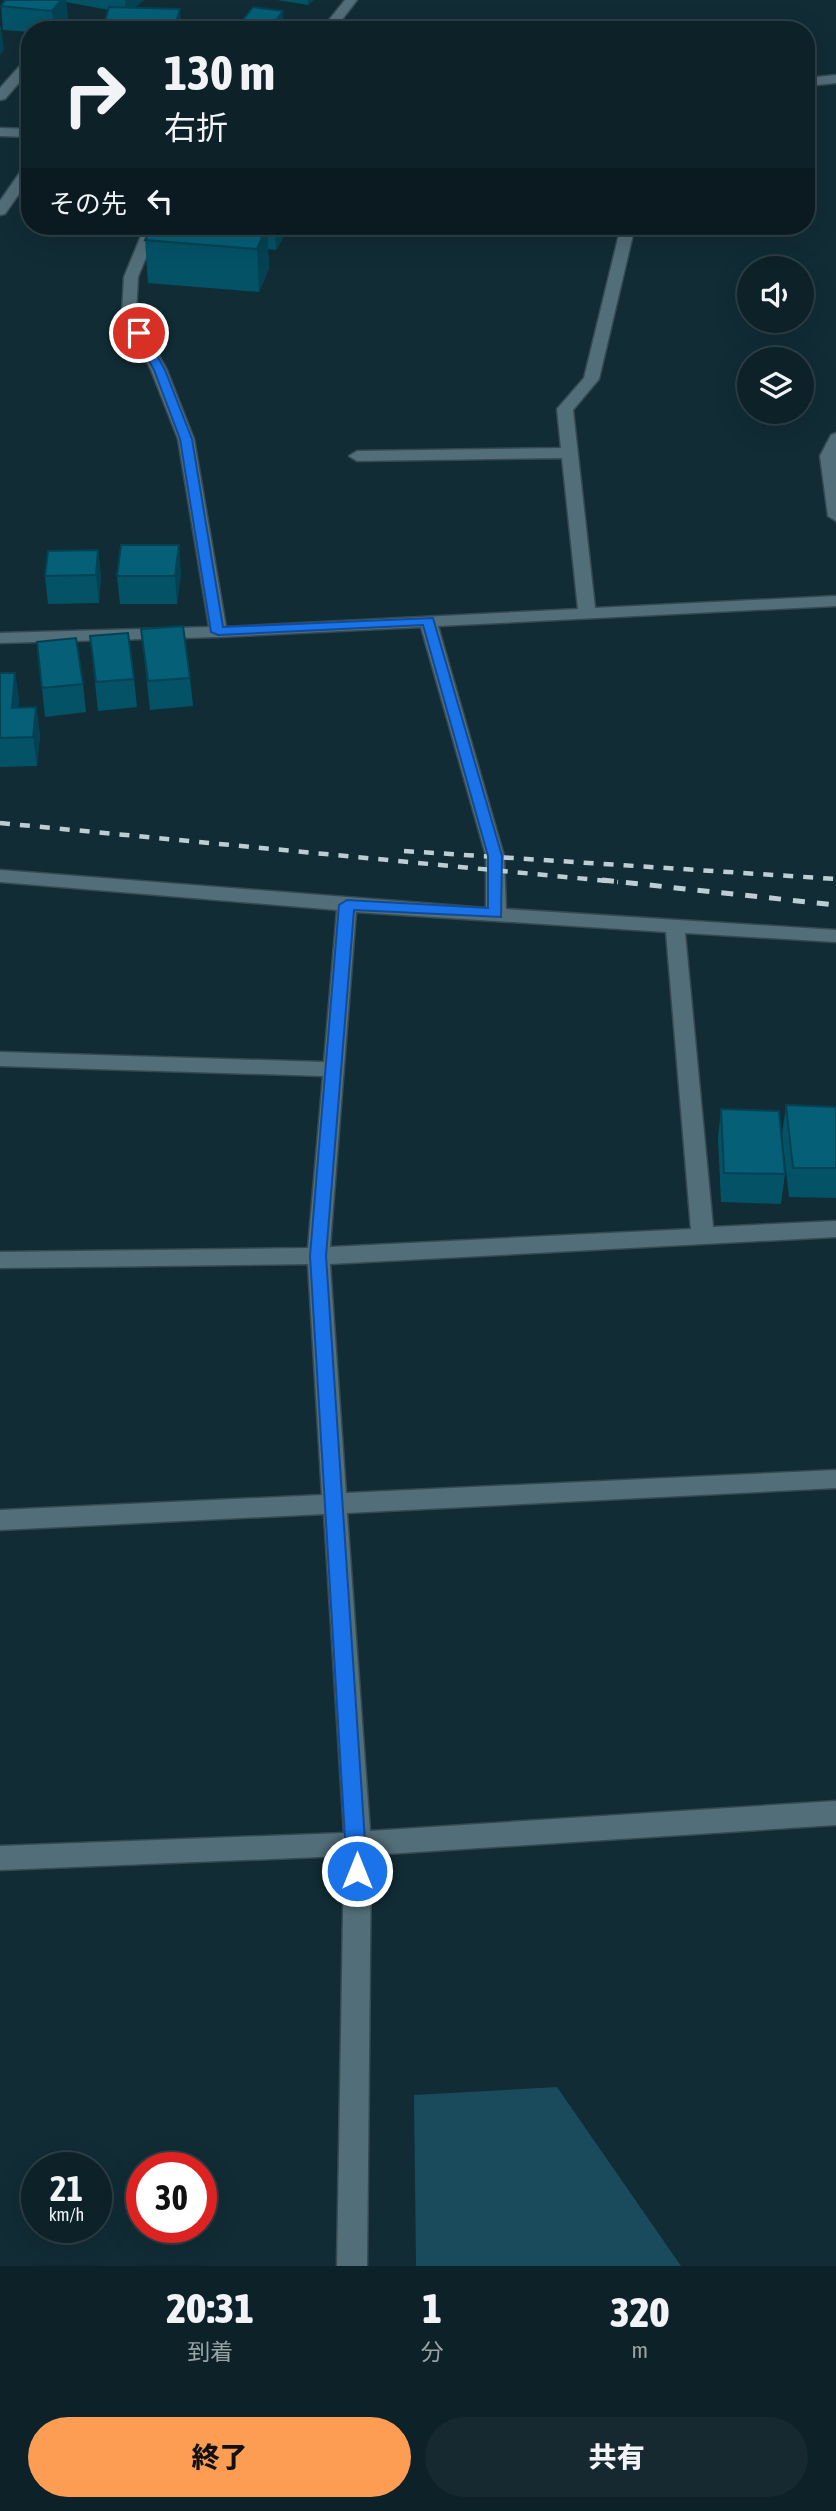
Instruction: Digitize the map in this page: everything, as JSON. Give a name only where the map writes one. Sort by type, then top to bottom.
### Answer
[{"type":"street","points":[[334,21],[352,0]]},
{"type":"street","points":[[0,96],[21,72]]},
{"type":"street","points":[[815,81],[836,79]]},
{"type":"street","points":[[0,132],[21,133]]},
{"type":"street","points":[[0,211],[21,181]]},
{"type":"street","points":[[148,235],[131,276],[129,314],[159,370],[186,439],[218,632]]},
{"type":"street","points":[[587,613],[565,409],[592,379],[626,235]]},
{"type":"street","points":[[836,438],[828,456],[836,516]]},
{"type":"street","points":[[358,456],[568,453]]},
{"type":"street","points":[[0,638],[218,632],[836,601]]},
{"type":"street","points":[[428,621],[495,856],[496,913]]},
{"type":"street","points":[[0,876],[347,905],[836,936]]},
{"type":"street","points":[[347,905],[318,1256],[358,1844],[352,2266]]},
{"type":"street","points":[[675,925],[703,1236]]},
{"type":"street","points":[[0,1059],[334,1069]]},
{"type":"street","points":[[0,1260],[318,1256],[836,1229]]},
{"type":"street","points":[[0,1520],[335,1506],[836,1479]]},
{"type":"street","points":[[0,1858],[358,1844],[836,1812]]},
{"type":"shaded area","points":[[557,2087],[681,2266],[416,2266],[414,2095]]},
{"type":"building","points":[[5,0],[61,0],[52,11],[1,6]]},
{"type":"building","points":[[109,7],[180,9],[176,21],[105,21]]},
{"type":"building","points":[[253,7],[283,11],[276,21],[242,21]]},
{"type":"building","points":[[148,235],[263,235],[257,249],[145,240]]},
{"type":"building","points":[[121,545],[179,545],[175,576],[117,576]]},
{"type":"building","points":[[98,550],[96,575],[45,576],[48,551]]},
{"type":"building","points":[[183,626],[190,678],[148,681],[141,629]]},
{"type":"building","points":[[128,633],[134,679],[96,682],[90,636]]},
{"type":"building","points":[[76,638],[83,684],[42,688],[37,642]]},
{"type":"building","points":[[0,673],[15,673],[12,708],[36,707],[33,737],[0,738]]},
{"type":"building","points":[[786,1105],[836,1107],[836,1168],[793,1168]]},
{"type":"building","points":[[721,1109],[779,1111],[785,1174],[724,1173]]},
{"type":"railway","points":[[0,823],[618,882]]},
{"type":"railway","points":[[404,851],[836,879]]},
{"type":"railway","points":[[602,880],[836,905]]},
{"type":"route","points":[[139,333],[159,370],[186,439],[218,632],[428,621],[495,856],[496,913],[347,905],[318,1256],[358,1844],[357,1871]]}]
